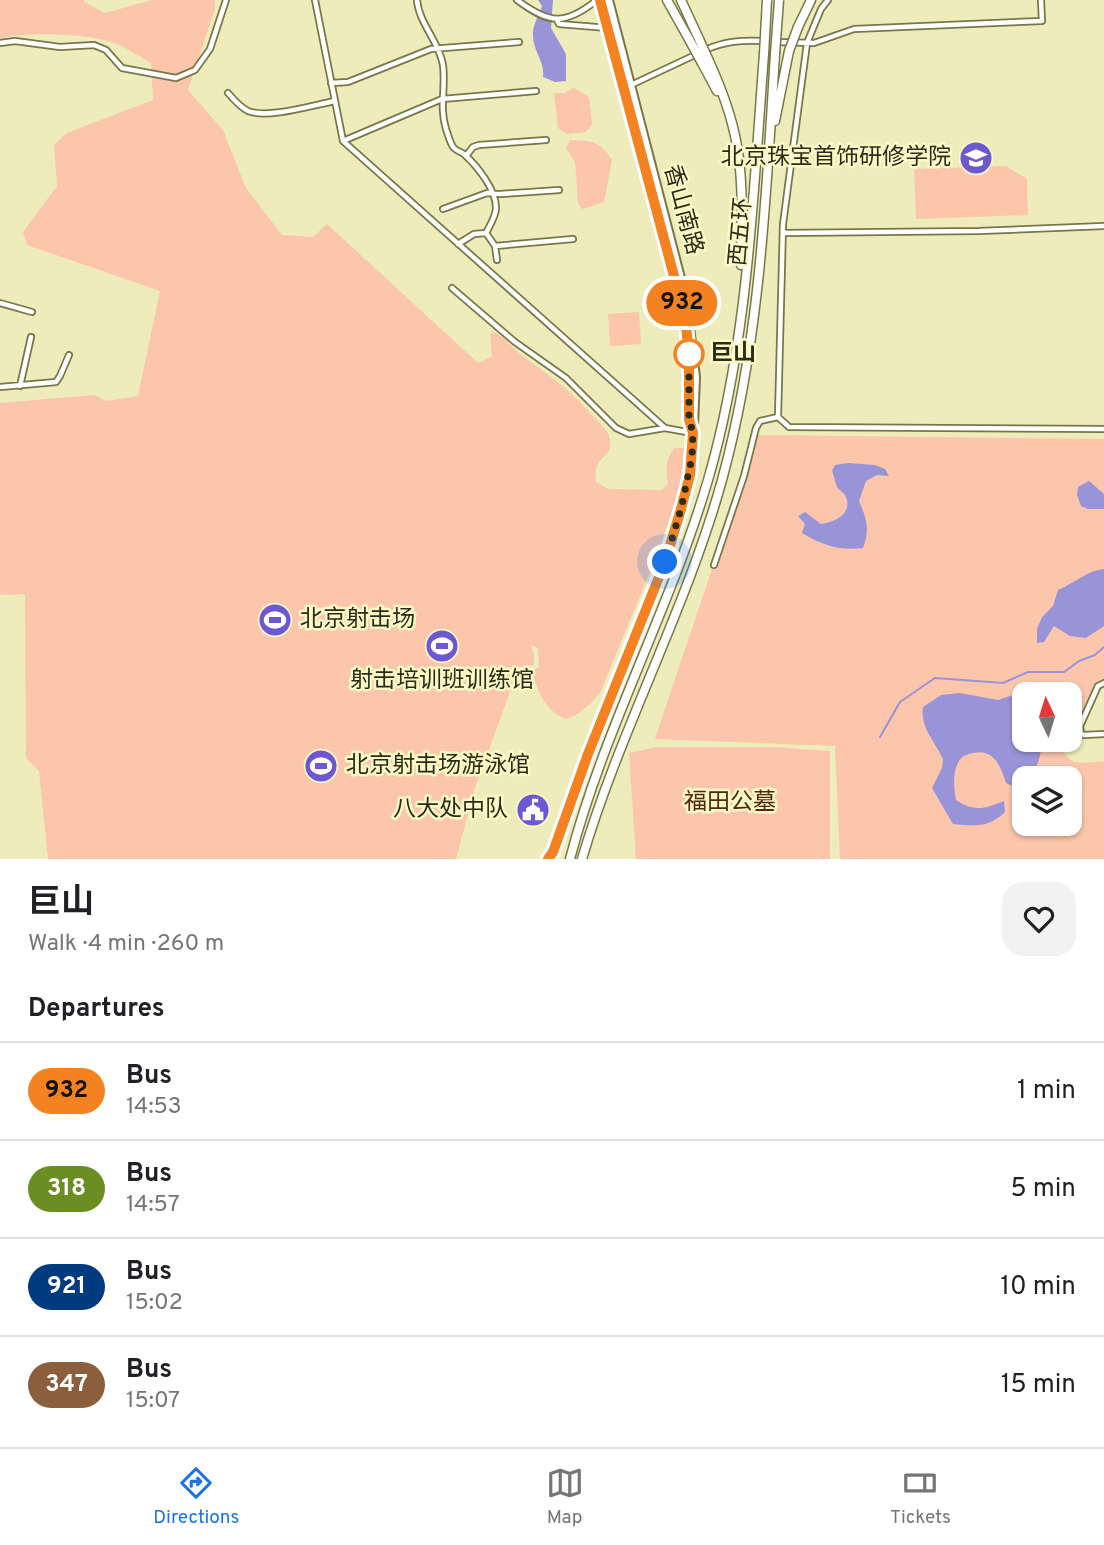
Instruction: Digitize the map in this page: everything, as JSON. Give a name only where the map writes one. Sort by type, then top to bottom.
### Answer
[{"type":"highway","points":[[667,0],[694,40],[730,115],[741,173],[741,298]]},
{"type":"highway","points":[[681,0],[694,40]]},
{"type":"highway","name":"西五环","points":[[570,859],[580,822],[612,733],[689,540],[708,478],[732,378],[751,221],[767,0]]},
{"type":"highway","name":"西五环","points":[[582,859],[619,751],[701,544],[730,448],[745,381],[755,300],[779,0]]},
{"type":"highway","points":[[768,155],[789,51],[811,0]]},
{"type":"main road","name":"香山南路","points":[[598,0],[608,28],[685,317],[689,354],[689,419],[693,433]]},
{"type":"main road","name":"香山南路","points":[[548,859],[553,852],[595,735],[673,538],[690,475],[693,433],[696,377],[687,301],[609,0]]},
{"type":"street","points":[[0,43],[15,41],[60,47],[94,45],[106,50],[122,68],[176,78],[195,70],[210,49],[226,0]]},
{"type":"street","points":[[315,0],[343,141],[665,428]]},
{"type":"street","points":[[417,0],[418,11],[443,65],[442,99],[445,126],[453,147],[466,156],[493,192],[496,208],[486,233]]},
{"type":"street","points":[[517,0],[533,12],[559,24],[608,28]]},
{"type":"street","points":[[555,20],[583,11],[598,0]]},
{"type":"street","points":[[828,0],[821,9],[807,43],[783,233],[778,417],[789,427],[1104,429]]},
{"type":"street","points":[[631,85],[721,43],[738,40],[807,43],[854,29],[1042,21],[1041,0]]},
{"type":"street","points":[[331,83],[348,82],[437,48],[519,41]]},
{"type":"street","points":[[343,141],[442,99],[536,91]]},
{"type":"street","points":[[228,93],[237,104],[248,111],[262,114],[335,101]]},
{"type":"street","points":[[466,156],[479,145],[546,140]]},
{"type":"street","points":[[443,209],[493,192],[501,194],[559,190]]},
{"type":"street","points":[[783,233],[979,231],[1104,226]]},
{"type":"street","points":[[458,244],[474,234],[486,233]]},
{"type":"street","points":[[486,233],[495,246],[497,260]]},
{"type":"street","points":[[495,246],[572,239]]},
{"type":"street","points":[[452,288],[515,342],[566,378],[616,428],[629,434],[665,428],[693,433]]},
{"type":"street","points":[[0,303],[32,312]]},
{"type":"street","points":[[20,386],[31,337]]},
{"type":"street","points":[[0,387],[56,382],[69,355]]},
{"type":"street","points":[[715,565],[744,476],[756,428],[760,421],[778,417]]},
{"type":"street","points":[[1104,683],[1098,686],[1080,726],[1081,734],[1104,734]]},
{"type":"green space","points":[[0,0],[84,0],[105,13],[152,0],[215,0],[215,9],[188,90],[223,130],[246,188],[282,235],[313,237],[327,224],[478,363],[492,357],[490,334],[494,332],[501,336],[573,395],[607,431],[610,446],[597,466],[596,482],[608,489],[662,490],[668,484],[667,465],[671,453],[674,448],[686,448],[679,492],[657,555],[600,693],[576,714],[566,719],[558,715],[547,705],[536,685],[531,670],[539,668],[538,648],[531,645],[534,665],[519,667],[475,788],[456,859],[48,859],[39,771],[26,758],[25,594],[0,595],[0,403],[94,395],[106,401],[138,396],[160,291],[27,245],[23,232],[57,186],[54,145],[67,133],[153,100],[151,63],[101,39],[39,34],[0,39]]},
{"type":"green space","points":[[574,88],[589,97],[592,124],[586,132],[567,134],[558,128],[554,93],[564,93]]},
{"type":"green space","points":[[570,140],[594,143],[612,160],[604,202],[582,209],[578,202],[575,162],[566,148]]},
{"type":"green space","points":[[1006,166],[1027,179],[1028,215],[916,219],[914,169]]},
{"type":"green space","points":[[639,312],[641,344],[610,346],[608,314]]},
{"type":"green space","points":[[757,435],[1104,439],[1104,683],[1082,715],[1082,682],[1012,682],[1012,752],[1064,752],[1072,761],[1104,761],[1104,859],[840,859],[835,746],[655,739]]},
{"type":"green space","name":"福田公墓","points":[[656,747],[772,747],[830,751],[830,859],[636,859],[629,753]]},
{"type":"shaded area","points":[[538,0],[553,0],[551,28],[566,54],[566,81],[555,82],[543,77],[533,39],[534,27],[542,6]]},
{"type":"shaded area","points":[[835,465],[875,465],[885,469],[889,476],[877,475],[866,481],[859,501],[867,524],[863,548],[838,548],[817,541],[802,533],[805,524],[798,516],[805,512],[821,524],[842,516],[847,501],[837,487],[832,471]]},
{"type":"shaded area","points":[[1089,481],[1104,494],[1104,509],[1081,506],[1077,495],[1078,487]]},
{"type":"shaded area","points":[[1104,569],[1104,626],[1086,638],[1070,636],[1054,626],[1044,642],[1037,643],[1037,629],[1042,617],[1053,606],[1058,590]]},
{"type":"shaded area","points":[[960,693],[998,700],[1012,695],[1012,752],[1041,752],[1039,760],[1036,766],[1012,766],[1012,786],[1006,783],[999,765],[991,756],[980,752],[965,755],[955,770],[956,800],[980,808],[1004,801],[1005,812],[987,823],[953,824],[932,788],[942,768],[943,759],[926,728],[923,707],[941,695]]},
{"type":"waterway","points":[[880,737],[900,702],[935,678],[1003,683],[1028,672],[1064,672],[1104,647]]},
{"type":"bus line","name":"932","points":[[548,859],[665,562],[690,475],[692,457],[693,433],[689,419],[689,354],[685,317],[600,0]]},
{"type":"place","name":"北京珠宝首饰研修学院","points":[[976,158]]},
{"type":"place","name":"巨山","points":[[689,354]]},
{"type":"place","name":"北京射击场","points":[[275,620]]},
{"type":"place","name":"射击培训班训练馆","points":[[442,646]]},
{"type":"place","name":"北京射击场游泳馆","points":[[321,766]]},
{"type":"place","name":"八大处中队","points":[[533,810]]},
{"type":"route","points":[[665,562],[690,475],[693,433],[689,419],[689,354]]}]
